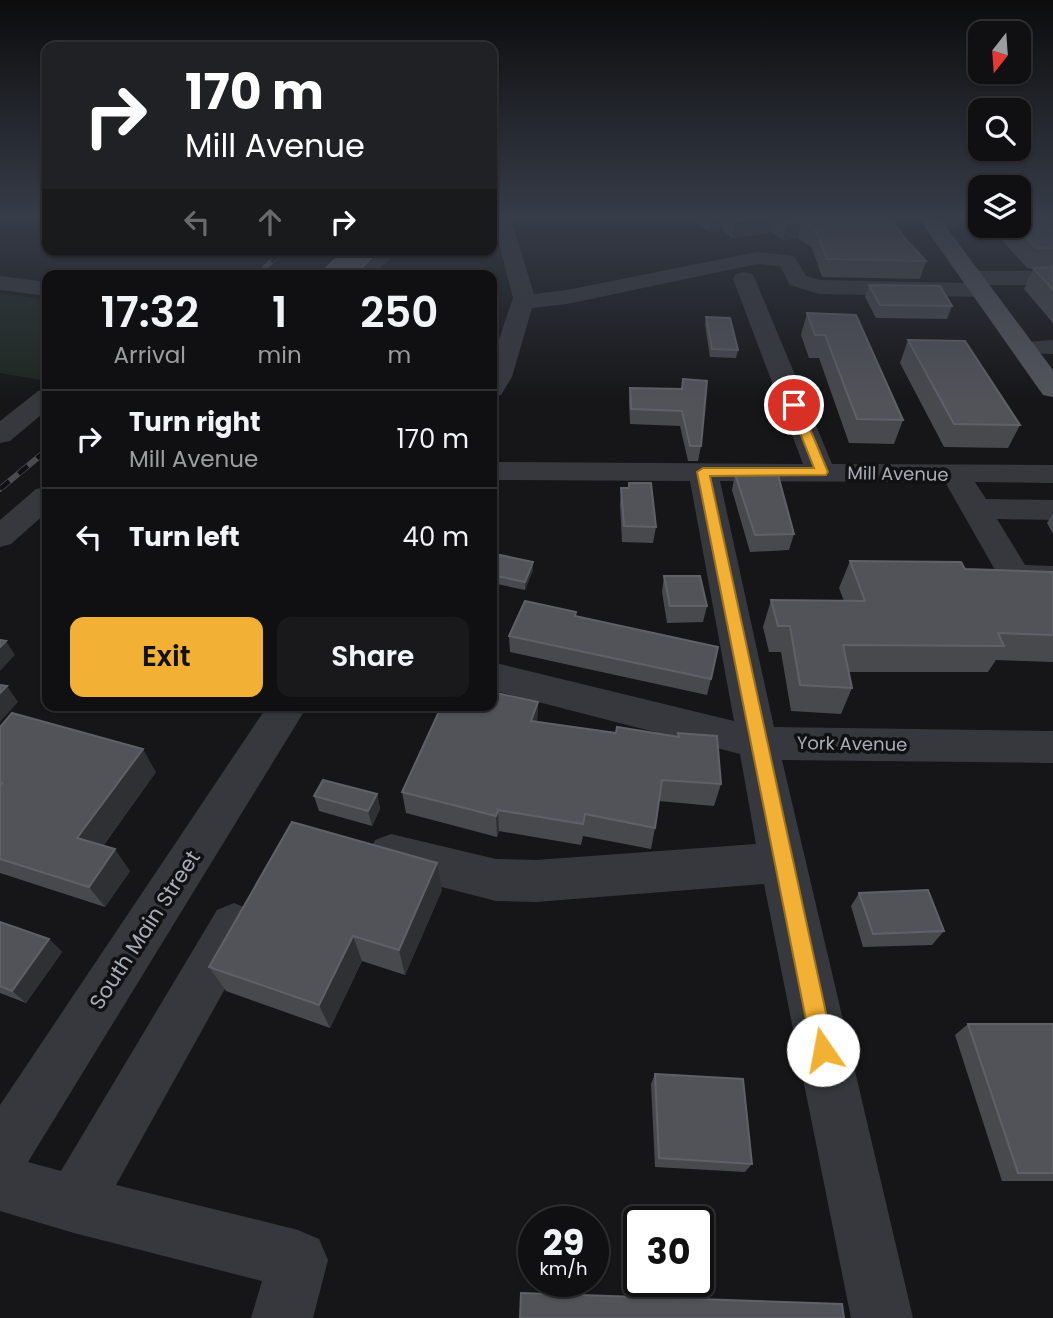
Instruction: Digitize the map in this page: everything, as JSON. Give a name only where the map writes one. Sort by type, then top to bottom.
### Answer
[{"type":"main road","points":[[972,278],[1053,389]]},
{"type":"street","points":[[497,380],[523,302],[516,278]]},
{"type":"street","points":[[523,302],[567,297],[662,278]]},
{"type":"street","points":[[798,278],[819,287],[977,284],[1053,278]]},
{"type":"street","points":[[744,279],[821,472]]},
{"type":"street","points":[[0,282],[42,288]]},
{"type":"street","points":[[1023,348],[1053,347]]},
{"type":"street","points":[[0,435],[42,401]]},
{"type":"street","name":"Mill Avenue","points":[[497,471],[1053,474]]},
{"type":"street","points":[[703,472],[782,862],[881,1318]]},
{"type":"street","points":[[956,475],[1015,576],[1053,577]]},
{"type":"street","points":[[6,532],[42,500]]},
{"type":"street","points":[[976,509],[1053,510]]},
{"type":"street","points":[[6,532],[42,536]]},
{"type":"street","name":"York Avenue","points":[[497,677],[759,743],[1053,747]]},
{"type":"street","name":"South Main Street","points":[[0,1155],[285,711]]},
{"type":"street","points":[[354,843],[440,868],[496,880],[536,881],[782,862]]},
{"type":"street","points":[[74,1204],[258,884]]},
{"type":"street","points":[[0,1182],[74,1204],[298,1260],[282,1318]]},
{"type":"shaded area","points":[[0,293],[42,299],[42,380],[0,373]]},
{"type":"building","points":[[1042,278],[1053,278],[1053,290]]},
{"type":"building","points":[[869,285],[940,286],[952,306],[880,305]]},
{"type":"building","points":[[807,313],[856,315],[903,420],[857,419],[825,335],[815,335]]},
{"type":"building","points":[[706,317],[730,318],[738,350],[712,349]]},
{"type":"building","points":[[908,340],[965,341],[1020,425],[954,424]]},
{"type":"building","points":[[683,379],[707,381],[701,446],[690,446],[682,411],[631,409],[630,388],[682,389]]},
{"type":"building","points":[[735,474],[778,475],[794,534],[755,535]]},
{"type":"building","points":[[629,483],[651,483],[656,527],[624,526],[621,488],[629,488]]},
{"type":"building","points":[[500,555],[533,562],[525,582],[497,576]]},
{"type":"building","points":[[850,561],[961,562],[965,569],[1053,572],[1053,635],[998,633],[1004,646],[843,645],[852,688],[800,685],[790,626],[778,626],[771,600],[865,601]]},
{"type":"building","points":[[664,576],[700,576],[707,606],[670,606]]},
{"type":"building","points":[[525,601],[576,612],[575,616],[718,647],[711,679],[509,636]]},
{"type":"building","points":[[497,693],[538,702],[531,721],[616,733],[617,727],[679,737],[678,733],[717,736],[721,784],[662,780],[655,828],[585,814],[583,824],[498,810],[496,816],[402,792],[439,711],[497,711]]},
{"type":"building","points":[[12,713],[143,749],[77,838],[115,849],[89,887],[0,859],[0,727]]},
{"type":"building","points":[[323,780],[377,794],[368,811],[314,796]]},
{"type":"building","points":[[292,822],[437,863],[399,950],[353,936],[319,1005],[209,967]]},
{"type":"building","points":[[928,890],[944,931],[873,934],[859,893]]},
{"type":"building","points":[[0,922],[49,939],[12,991],[0,986]]},
{"type":"building","points":[[968,1024],[1053,1024],[1053,1173],[1018,1173]]},
{"type":"building","points":[[655,1074],[743,1079],[752,1164],[659,1158]]},
{"type":"building","points":[[609,1296],[842,1304],[844,1318],[520,1318],[521,1297]]},
{"type":"railway","points":[[0,489],[42,454]]},
{"type":"route","points":[[794,405],[821,472],[703,472],[823,1050]]}]
